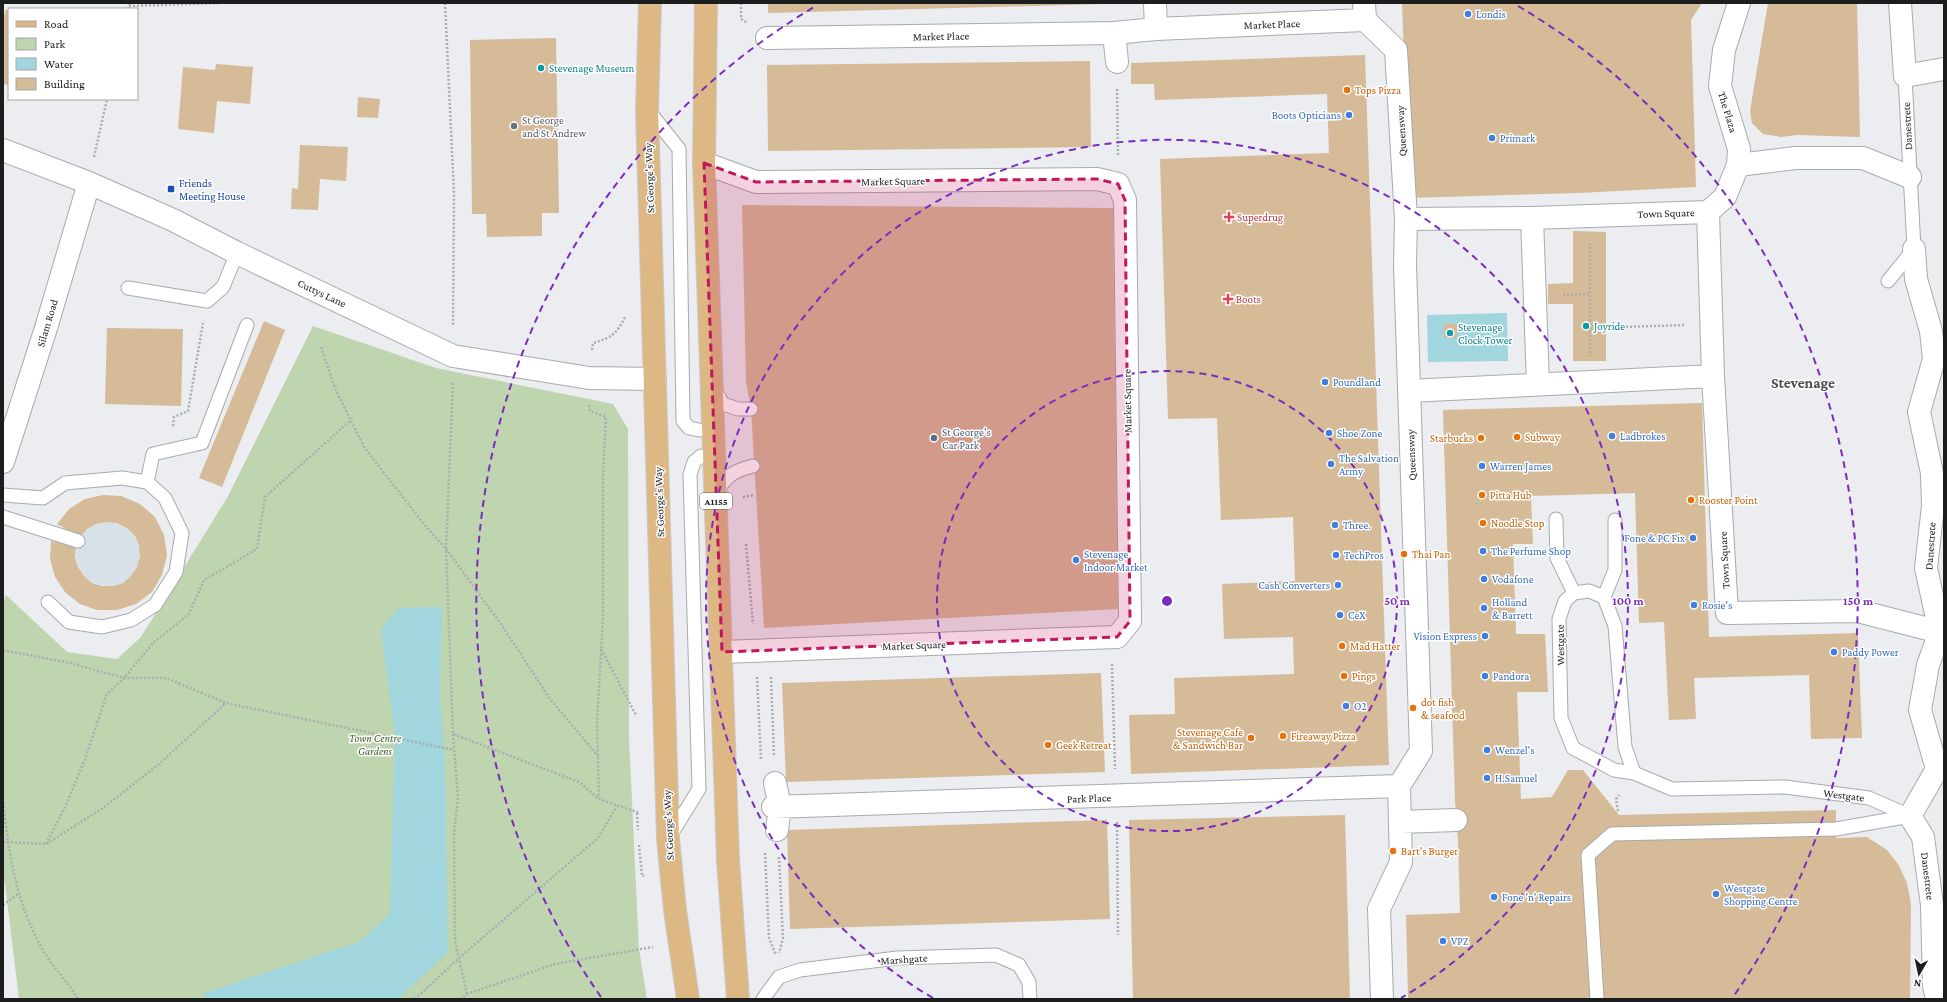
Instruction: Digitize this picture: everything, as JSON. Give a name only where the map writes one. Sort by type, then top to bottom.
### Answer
[{"type":"main road","name":"St George's Way","points":[[650,3],[647,110],[668,839],[675,910],[688,999]]},
{"type":"main road","name":"A1155","points":[[706,3],[704,163],[728,860],[738,999]]},
{"type":"street","points":[[1155,3],[1156,29]]},
{"type":"street","name":"The Plaza","points":[[1708,212],[1725,197],[1738,165],[1739,149],[1720,86],[1724,50],[1739,3]]},
{"type":"street","name":"Danestrete","points":[[1900,3],[1905,76]]},
{"type":"street","name":"Market Place","points":[[767,38],[1114,33],[1364,12]]},
{"type":"street","name":"Queensway","points":[[1364,12],[1396,50],[1406,219],[1409,391],[1420,751],[1399,786]]},
{"type":"street","points":[[1114,33],[1117,62]]},
{"type":"street","points":[[1905,76],[1944,69]]},
{"type":"street","name":"Cuttys Lane","points":[[3,150],[89,183],[173,220],[237,253],[453,356],[589,378],[655,379]]},
{"type":"street","points":[[1738,165],[1795,158],[1863,158],[1910,177]]},
{"type":"street","name":"Market Square","points":[[704,163],[756,182],[1097,179],[1118,184],[1125,200],[1130,621],[1117,637],[756,658],[722,652]]},
{"type":"street","name":"Silam Road","points":[[3,462],[46,328],[89,183]]},
{"type":"street","name":"Town Square","points":[[1406,219],[1532,218],[1708,212],[1713,376],[1727,613],[1858,611],[1942,633]]},
{"type":"street","points":[[1532,218],[1538,384]]},
{"type":"street","name":"Danestrete","points":[[1914,249],[1916,279],[1931,331],[1934,359],[1919,412],[1932,473],[1933,506],[1926,568],[1942,633]]},
{"type":"street","points":[[1409,391],[1713,376]]},
{"type":"street","points":[[1910,816],[1937,768],[1920,710],[1928,665],[1942,633]]},
{"type":"street","points":[[768,775],[777,807],[771,838]]},
{"type":"street","points":[[1382,999],[1379,909],[1401,862],[1399,786]]},
{"type":"street","name":"Park Place","points":[[777,807],[1399,786]]},
{"type":"street","name":"Danestrete","points":[[1910,816],[1923,837],[1932,905],[1934,986],[1937,999]]},
{"type":"street","points":[[1401,822],[1456,820]]},
{"type":"lane","name":"Danestrete","points":[[1905,76],[1914,249]]},
{"type":"lane","points":[[647,110],[679,149],[683,421],[689,428],[700,430]]},
{"type":"lane","points":[[1888,281],[1914,249]]},
{"type":"lane","points":[[128,288],[207,301],[223,287],[237,253]]},
{"type":"lane","points":[[147,482],[153,454],[169,449],[202,443],[247,325]]},
{"type":"lane","points":[[712,385],[723,404],[738,409],[751,409]]},
{"type":"lane","points":[[668,839],[699,789],[690,475],[694,462],[701,456]]},
{"type":"lane","points":[[716,492],[726,477],[737,470],[754,466]]},
{"type":"lane","points":[[3,495],[43,498],[65,483],[122,478],[147,482],[165,498],[182,533],[176,572],[156,605],[131,620],[102,627],[69,622],[48,602]]},
{"type":"lane","points":[[3,517],[78,541]]},
{"type":"lane","points":[[1556,519],[1557,558],[1574,593],[1589,591],[1604,598],[1615,626],[1625,747],[1634,773]]},
{"type":"lane","points":[[1604,598],[1616,570],[1615,520]]},
{"type":"lane","name":"Westgate","points":[[1574,593],[1565,601],[1560,619],[1561,718],[1573,748],[1614,770],[1634,773],[1672,789],[1785,787],[1869,798],[1910,816]]},
{"type":"lane","points":[[1597,999],[1588,855],[1612,834],[1836,829],[1910,816]]},
{"type":"lane","name":"Marshgate","points":[[763,999],[780,977],[800,970],[897,958],[996,955],[1019,965],[1029,982],[1030,999]]},
{"type":"path","points":[[129,6],[221,3]]},
{"type":"path","points":[[445,3],[454,194],[453,356],[446,549],[453,734],[458,798],[454,833],[455,941],[467,994]]},
{"type":"path","points":[[1117,62],[1118,184]]},
{"type":"path","points":[[89,183],[108,100]]},
{"type":"path","points":[[1590,235],[1590,356]]},
{"type":"path","points":[[1563,299],[1563,294],[1590,294]]},
{"type":"path","points":[[169,449],[174,417],[188,411],[207,301]]},
{"type":"path","points":[[1590,328],[1712,324]]},
{"type":"path","points":[[321,347],[335,388],[364,447],[423,523],[446,549],[501,624],[550,699],[598,756]]},
{"type":"path","points":[[589,404],[590,411],[606,417],[603,475],[603,618],[598,722],[599,799]]},
{"type":"path","points":[[46,844],[66,805],[80,772],[107,694],[124,678],[153,642],[189,614],[204,580],[257,549],[265,497],[351,420]]},
{"type":"path","points":[[743,505],[743,497],[755,495]]},
{"type":"path","points":[[746,536],[756,658],[768,775]]},
{"type":"path","points":[[3,650],[70,663],[124,678],[166,678],[226,703],[454,750]]},
{"type":"path","points":[[756,658],[770,664],[768,775]]},
{"type":"path","points":[[3,842],[46,844],[103,808],[134,784],[159,764],[226,703]]},
{"type":"path","points":[[453,734],[579,782],[599,799],[637,813],[638,821]]},
{"type":"path","points":[[3,798],[7,842],[18,894],[44,952],[78,999]]},
{"type":"path","points":[[415,999],[458,959],[598,838],[617,806]]},
{"type":"path","points":[[771,838],[783,938],[777,959],[769,938],[771,838]]},
{"type":"path","points":[[3,905],[18,894]]},
{"type":"path","points":[[460,999],[467,994],[555,964],[653,947]]},
{"type":"highlighted area","points":[[704,163],[756,182],[1097,179],[1118,184],[1125,200],[1130,621],[1117,637],[722,652]]},
{"type":"shaded area","points":[[102,522],[114,522],[131,531],[138,542],[140,554],[138,566],[131,577],[114,586],[102,586],[90,581],[81,572],[76,560],[76,548],[81,536],[90,527]]},
{"type":"green space","name":"Town Centre Gardens","points":[[313,326],[436,368],[613,404],[628,429],[629,737],[639,949],[647,999],[19,999],[5,884],[3,883],[3,603],[6,595],[67,652],[117,659],[141,637],[227,498]]},
{"type":"water","points":[[1507,313],[1508,361],[1428,362],[1427,315]]},
{"type":"water","points":[[442,607],[440,692],[445,770],[448,952],[398,999],[206,999],[204,993],[359,942],[390,914],[395,735],[381,629],[399,608]]},
{"type":"building","points":[[768,3],[1105,3],[1105,4],[768,13]]},
{"type":"building","points":[[1402,3],[1702,3],[1691,20],[1696,187],[1579,193],[1409,198]]},
{"type":"building","points":[[1768,3],[1857,3],[1860,137],[1797,135],[1781,137],[1763,134],[1752,123],[1750,111]]},
{"type":"building","points":[[5,10],[8,10],[8,85],[3,84],[3,26]]},
{"type":"building","name":"St George and St Andrew","points":[[556,38],[559,213],[542,213],[542,236],[487,237],[486,214],[472,214],[470,40]]},
{"type":"building","points":[[1365,55],[1389,765],[1131,774],[1129,715],[1175,714],[1174,678],[1294,674],[1293,637],[1224,639],[1222,584],[1295,581],[1293,517],[1221,520],[1217,418],[1168,419],[1160,159],[1329,153],[1327,94],[1155,100],[1154,84],[1131,84],[1131,63]]},
{"type":"building","points":[[1090,61],[1091,147],[768,151],[767,65]]},
{"type":"building","points":[[216,64],[253,67],[250,104],[217,101],[214,133],[178,129],[183,67],[215,70]]},
{"type":"building","points":[[358,97],[380,99],[378,118],[357,117]]},
{"type":"building","points":[[300,145],[348,147],[346,181],[320,179],[318,210],[291,209],[292,188],[298,189]]},
{"type":"building","name":"St George's Car Park","points":[[742,205],[1113,208],[1118,609],[764,628],[751,409],[746,381]]},
{"type":"building","points":[[1573,231],[1606,232],[1606,361],[1573,361],[1573,304],[1548,304],[1548,284],[1573,283]]},
{"type":"building","points":[[264,321],[285,330],[222,487],[199,478]]},
{"type":"building","name":"Stevenage Clock Tower","points":[[1444,324],[1457,324],[1457,338],[1444,338]]},
{"type":"building","points":[[107,328],[183,329],[181,406],[105,404]]},
{"type":"building","points":[[1702,403],[1709,637],[1858,633],[1862,738],[1811,739],[1809,675],[1694,678],[1696,719],[1669,720],[1664,622],[1639,623],[1635,493],[1531,496],[1533,544],[1513,544],[1516,634],[1545,634],[1548,692],[1517,692],[1521,799],[1552,797],[1568,770],[1583,770],[1619,815],[1836,810],[1836,838],[1867,837],[1887,850],[1898,864],[1907,883],[1911,904],[1910,999],[1408,999],[1406,915],[1460,913],[1458,840],[1455,801],[1443,410]]},
{"type":"building","points":[[103,495],[121,496],[140,504],[155,517],[164,535],[167,555],[162,575],[152,592],[136,604],[117,610],[97,610],[80,604],[65,592],[55,577],[50,559],[51,541],[76,546],[75,557],[78,567],[84,576],[92,583],[102,586],[113,586],[123,583],[131,576],[137,567],[140,556],[139,545],[135,536],[127,528],[117,523],[106,522],[96,524],[87,529],[80,537],[57,524],[69,509],[85,499]]},
{"type":"building","points":[[1101,673],[1105,772],[786,782],[782,683]]},
{"type":"building","points":[[1345,815],[1350,999],[1133,999],[1129,820]]},
{"type":"building","points":[[1107,820],[1110,919],[790,929],[787,830]]},
{"type":"place","name":"Londis","points":[[1468,14]]},
{"type":"place","name":"Stevenage Museum","points":[[541,68]]},
{"type":"place","name":"Tops Pizza","points":[[1347,90]]},
{"type":"place","name":"Boots Opticians","points":[[1349,115]]},
{"type":"place","name":"St George and St Andrew","points":[[514,126]]},
{"type":"place","name":"Primark","points":[[1492,138]]},
{"type":"place","name":"Friends Meeting House","points":[[171,189]]},
{"type":"place","name":"Superdrug","points":[[1229,217]]},
{"type":"place","name":"Boots","points":[[1228,299]]},
{"type":"place","name":"Joyride","points":[[1586,326]]},
{"type":"place","name":"Stevenage Clock Tower","points":[[1450,333]]},
{"type":"place","name":"Poundland","points":[[1325,382]]},
{"type":"place","name":"Shoe Zone","points":[[1329,433]]},
{"type":"place","name":"Ladbrokes","points":[[1612,436]]},
{"type":"place","name":"Subway","points":[[1517,437]]},
{"type":"place","name":"St George's Car Park","points":[[934,438]]},
{"type":"place","name":"Starbucks","points":[[1481,438]]},
{"type":"place","name":"The Salvation Army","points":[[1331,464]]},
{"type":"place","name":"Warren James","points":[[1482,466]]},
{"type":"place","name":"Pitta Hub","points":[[1482,495]]},
{"type":"place","name":"Rooster Point","points":[[1691,500]]},
{"type":"place","name":"Noodle Stop","points":[[1483,523]]},
{"type":"place","name":"Three.","points":[[1335,525]]},
{"type":"place","name":"Fone & PC Fix","points":[[1693,538]]},
{"type":"place","name":"The Perfume Shop","points":[[1483,551]]},
{"type":"place","name":"Thai Pan","points":[[1404,554]]},
{"type":"place","name":"TechPros","points":[[1336,555]]},
{"type":"place","name":"Stevenage Indoor Market","points":[[1076,560]]},
{"type":"place","name":"Vodafone","points":[[1484,579]]},
{"type":"place","name":"Cash Converters","points":[[1338,585]]},
{"type":"place","name":"Rosie's","points":[[1694,605]]},
{"type":"place","name":"Holland & Barrett","points":[[1484,608]]},
{"type":"place","name":"CeX","points":[[1340,615]]},
{"type":"place","name":"Vision Express","points":[[1485,636]]},
{"type":"place","name":"Mad Hatter","points":[[1342,646]]},
{"type":"place","name":"Paddy Power","points":[[1834,652]]},
{"type":"place","name":"Pings","points":[[1344,676]]},
{"type":"place","name":"Pandora","points":[[1485,676]]},
{"type":"place","name":"O2","points":[[1346,706]]},
{"type":"place","name":"dot fish & seafood","points":[[1413,708]]},
{"type":"place","name":"Fireaway Pizza","points":[[1283,736]]},
{"type":"place","name":"Stevenage Cafe & Sandwich Bar","points":[[1251,738]]},
{"type":"place","name":"Geek Retreat","points":[[1048,745]]},
{"type":"place","name":"Wenzel's","points":[[1487,750]]},
{"type":"place","name":"H.Samuel","points":[[1487,778]]},
{"type":"place","name":"Bart's Burger","points":[[1393,851]]},
{"type":"place","name":"Westgate Shopping Centre","points":[[1716,894]]},
{"type":"place","name":"Fone 'n' Repairs","points":[[1494,897]]},
{"type":"place","name":"VPZ","points":[[1443,941]]},
{"type":"district","name":"Stevenage","points":[[1803,383]]}]
